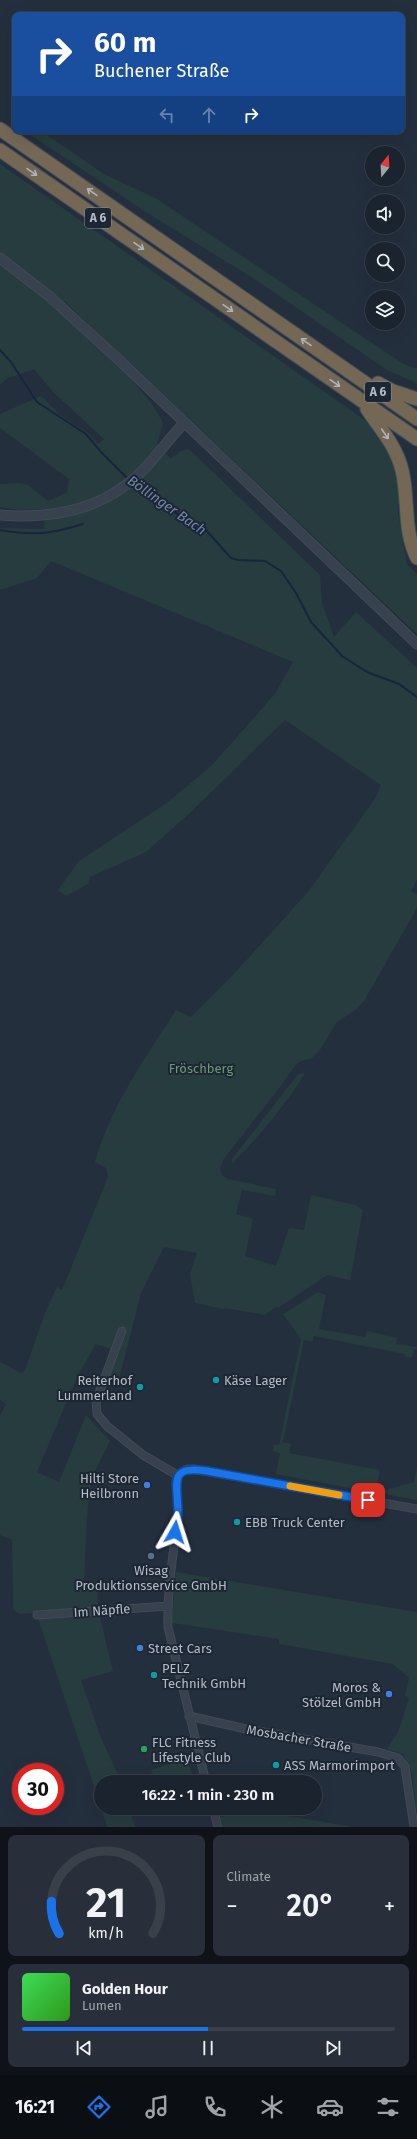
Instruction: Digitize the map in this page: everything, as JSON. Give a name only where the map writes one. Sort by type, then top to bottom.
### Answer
[{"type":"highway","name":"A 6","points":[[0,129],[417,419]]},
{"type":"highway","name":"A 6","points":[[0,150],[417,439]]},
{"type":"highway","points":[[338,365],[393,391],[417,399]]},
{"type":"highway","name":"A 6","points":[[362,402],[383,430],[398,456],[404,482],[408,530],[417,558]]},
{"type":"street","points":[[0,258],[49,296],[417,644]]},
{"type":"street","points":[[0,515],[35,516],[72,511],[115,494],[136,476],[184,423]]},
{"type":"street","points":[[122,1331],[96,1401],[97,1414],[107,1426],[143,1455],[178,1475]]},
{"type":"street","points":[[204,1775],[168,1627],[172,1554],[177,1521],[176,1481],[178,1475],[187,1469],[194,1469],[417,1509]]},
{"type":"street","name":"Im Näpfle","points":[[37,1615],[168,1606]]},
{"type":"street","name":"Mosbacher Straße","points":[[189,1716],[239,1728],[385,1754],[398,1758],[405,1767],[414,1827]]},
{"type":"street","points":[[215,1815],[218,1827]]},
{"type":"green space","points":[[29,134],[45,134],[104,174],[157,199],[402,363],[417,369],[417,383],[387,370],[256,280],[149,214]]},
{"type":"green space","name":"Fröschberg","points":[[0,164],[366,421],[380,435],[398,471],[400,497],[398,512],[407,564],[417,574],[417,634],[64,301],[55,308],[114,362],[142,391],[163,423],[157,445],[171,459],[181,451],[189,449],[320,575],[322,603],[334,637],[356,612],[417,668],[417,880],[411,891],[417,894],[417,908],[364,1001],[355,1010],[336,1023],[320,1050],[312,1058],[301,1061],[294,1067],[223,1160],[220,1169],[222,1175],[228,1179],[276,1189],[275,1196],[242,1190],[236,1214],[253,1219],[245,1256],[276,1266],[289,1228],[304,1230],[311,1195],[355,1205],[363,1210],[350,1280],[327,1275],[265,1315],[226,1308],[223,1309],[195,1303],[190,1274],[197,1253],[164,1247],[141,1293],[119,1379],[101,1375],[111,1349],[96,1344],[78,1375],[37,1472],[59,1482],[86,1415],[110,1441],[92,1477],[87,1515],[84,1582],[97,1581],[98,1608],[19,1614],[14,1611],[13,1607],[12,1540],[0,1535],[0,1416],[6,1404],[0,1400],[0,1362],[21,1373],[25,1370],[45,1313],[57,1287],[62,1290],[108,1177],[106,1168],[95,1162],[110,1121],[130,1083],[176,1010],[191,1017],[232,976],[307,893],[375,799],[381,785],[285,720],[190,813],[146,852],[90,877],[88,884],[66,896],[58,890],[79,861],[168,802],[212,765],[275,694],[293,662],[51,561],[37,578],[0,590],[0,528],[44,529],[45,509],[20,510],[0,507],[0,484],[19,483],[28,485],[48,501],[67,492],[69,479],[0,428],[0,414],[41,396],[60,415],[88,433],[98,444],[104,439],[53,392],[34,369],[6,379],[0,385]]},
{"type":"green space","points":[[303,1073],[304,1075],[279,1110],[232,1164],[232,1159],[298,1074]]},
{"type":"green space","points":[[318,1292],[326,1295],[319,1329],[365,1337],[367,1331],[397,1338],[396,1344],[417,1347],[417,1349],[414,1349],[412,1358],[405,1356],[405,1354],[314,1336],[312,1342],[304,1340],[283,1442],[291,1444],[289,1453],[380,1470],[375,1493],[276,1474],[280,1453],[273,1451],[274,1445],[279,1445],[301,1339],[283,1314]]},
{"type":"green space","points":[[417,1467],[417,1500],[384,1494],[385,1490],[414,1482]]},
{"type":"green space","points":[[176,1572],[417,1612],[417,1815],[412,1774],[403,1754],[387,1749],[398,1732],[409,1698],[405,1696],[409,1678],[393,1664],[279,1644],[279,1639],[172,1623]]},
{"type":"green space","points":[[99,1613],[113,1671],[81,1680],[101,1738],[118,1775],[94,1775],[94,1786],[38,1618]]},
{"type":"green space","points":[[187,1759],[192,1774],[153,1775],[151,1770]]},
{"type":"green space","points":[[103,1815],[131,1815],[135,1827],[107,1827]]},
{"type":"green space","points":[[229,1815],[282,1815],[353,1827],[223,1827],[220,1817]]},
{"type":"waterway","name":"Böllinger Bach","points":[[0,350],[11,362],[37,402],[86,434],[101,452],[128,479]]},
{"type":"waterway","name":"Böllinger Bach","points":[[133,483],[165,507],[205,529],[231,558],[238,560],[265,561],[281,571],[296,593],[311,622],[342,656],[367,672],[399,684],[417,697]]},
{"type":"waterway","points":[[0,530],[22,533],[42,533],[83,524]]},
{"type":"slow traffic","points":[[290,1486],[339,1495]]},
{"type":"place","name":"Käse Lager","points":[[216,1380]]},
{"type":"place","name":"Reiterhof Lummerland","points":[[140,1387]]},
{"type":"place","name":"Hilti Store Heilbronn","points":[[147,1485]]},
{"type":"place","name":"EBB Truck Center","points":[[237,1522]]},
{"type":"place","name":"Wisag Produktionsservice GmbH","points":[[151,1556]]},
{"type":"place","name":"Street Cars","points":[[140,1648]]},
{"type":"place","name":"PELZ Technik GmbH","points":[[154,1675]]},
{"type":"place","name":"Moros & Stölzel GmbH","points":[[389,1694]]},
{"type":"place","name":"FLC Fitness Lifestyle Club","points":[[144,1749]]},
{"type":"place","name":"ASS Marmorimport","points":[[276,1765]]},
{"type":"route","points":[[175,1532],[178,1510],[176,1481],[178,1475],[187,1469],[207,1471],[368,1500]]}]
